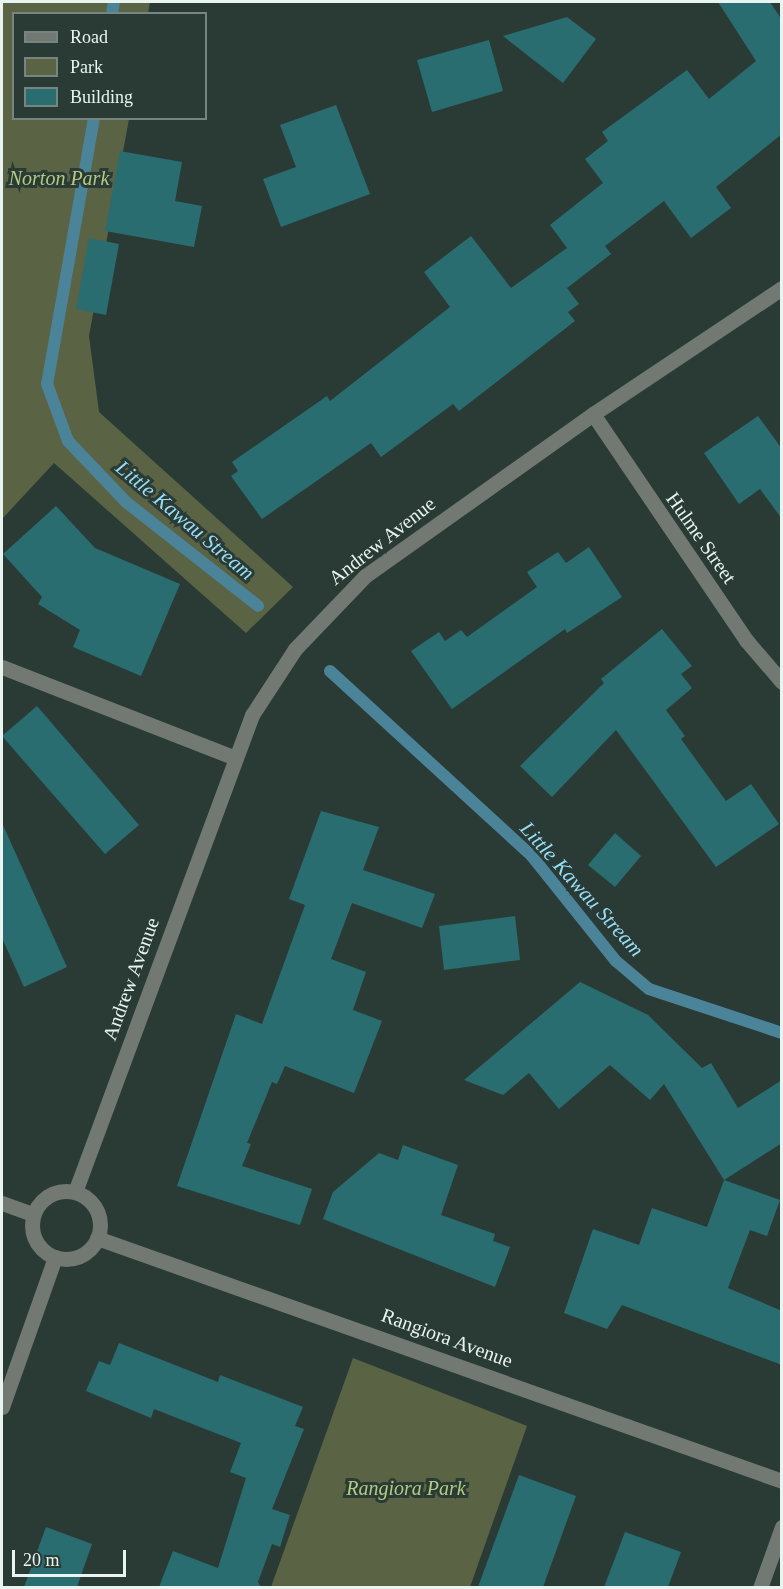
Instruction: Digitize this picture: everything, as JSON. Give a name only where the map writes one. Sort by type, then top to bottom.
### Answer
[{"type":"street","name":"Andrew Avenue","points":[[75,1192],[235,758],[252,715],[274,679],[326,613],[365,576],[593,414],[782,288]]},
{"type":"street","name":"Hulme Street","points":[[593,414],[746,640],[782,682]]},
{"type":"street","points":[[2,667],[235,758]]},
{"type":"street","points":[[60,1191],[75,1192],[98,1210],[102,1223],[97,1238],[84,1253],[69,1259],[55,1257],[40,1249],[32,1232],[33,1214],[44,1197],[60,1191]]},
{"type":"street","points":[[2,1203],[33,1214]]},
{"type":"street","name":"Rangiora Avenue","points":[[97,1238],[782,1481]]},
{"type":"street","points":[[2,1407],[55,1257]]},
{"type":"street","points":[[760,1587],[782,1527]]},
{"type":"green space","name":"Norton Park","points":[[2,2],[150,2],[148,12],[12,12],[12,120],[129,120],[89,336],[99,412],[293,587],[246,633],[54,463],[2,519]]},
{"type":"green space","name":"Rangiora Park","points":[[353,1358],[527,1426],[470,1587],[271,1587]]},
{"type":"building","points":[[718,2],[770,2],[782,20],[782,134],[716,187],[731,208],[691,238],[664,201],[605,246],[611,254],[567,288],[579,304],[568,312],[575,321],[459,411],[453,404],[381,457],[371,443],[262,519],[231,476],[238,471],[232,462],[327,396],[330,401],[450,307],[424,272],[471,236],[511,288],[567,248],[550,225],[603,183],[585,159],[608,141],[602,132],[687,70],[709,99],[756,61]]},
{"type":"building","points":[[567,17],[596,39],[563,83],[503,36]]},
{"type":"building","points":[[489,40],[503,91],[432,112],[417,60]]},
{"type":"building","points":[[336,105],[370,194],[281,227],[263,179],[296,167],[280,125]]},
{"type":"building","points":[[120,151],[182,162],[175,201],[202,206],[194,247],[105,231]]},
{"type":"building","points":[[89,238],[119,244],[106,315],[76,309]]},
{"type":"building","points":[[758,416],[782,449],[782,519],[760,489],[739,504],[704,453]]},
{"type":"building","points":[[56,506],[95,548],[180,584],[141,676],[73,647],[80,630],[38,604],[42,597],[3,554]]},
{"type":"building","points":[[589,547],[622,597],[567,633],[565,629],[452,709],[411,651],[439,632],[445,641],[461,630],[467,637],[537,587],[527,572],[558,552],[566,563]]},
{"type":"building","points":[[662,629],[692,666],[681,674],[692,688],[666,710],[685,736],[681,739],[726,801],[751,784],[779,824],[716,867],[616,730],[552,797],[520,766],[604,683],[601,679]]},
{"type":"building","points":[[37,706],[139,825],[105,854],[2,736]]},
{"type":"building","points":[[321,811],[379,827],[363,870],[435,894],[422,928],[352,903],[331,959],[366,972],[353,1010],[382,1021],[354,1093],[285,1066],[277,1084],[272,1082],[247,1143],[251,1144],[242,1166],[312,1189],[300,1225],[177,1186],[236,1014],[262,1024],[305,905],[289,899]]},
{"type":"building","points":[[2,823],[67,967],[24,987],[2,938]]},
{"type":"building","points":[[615,833],[641,856],[615,887],[588,865]]},
{"type":"building","points":[[515,916],[520,960],[444,970],[439,926]]},
{"type":"building","points":[[580,982],[648,1015],[702,1068],[711,1063],[738,1108],[782,1080],[782,1143],[724,1180],[664,1084],[650,1100],[610,1065],[559,1109],[529,1073],[503,1095],[464,1080]]},
{"type":"building","points":[[403,1145],[458,1165],[441,1215],[495,1234],[493,1241],[510,1247],[495,1287],[323,1219],[333,1192],[379,1153],[398,1160]]},
{"type":"building","points":[[724,1180],[780,1200],[767,1236],[750,1230],[728,1288],[782,1311],[782,1365],[622,1305],[607,1329],[564,1313],[593,1229],[639,1245],[652,1208],[707,1227]]},
{"type":"building","points":[[119,1343],[218,1382],[220,1375],[303,1407],[295,1426],[304,1429],[272,1509],[290,1515],[280,1547],[272,1544],[258,1582],[261,1587],[159,1587],[173,1551],[218,1568],[246,1478],[230,1472],[241,1443],[154,1409],[151,1418],[86,1391],[99,1361],[110,1365]]},
{"type":"building","points":[[519,1475],[576,1496],[543,1587],[478,1587]]},
{"type":"building","points":[[46,1527],[92,1544],[77,1587],[24,1587]]},
{"type":"building","points":[[625,1532],[681,1552],[668,1587],[604,1587]]},
{"type":"waterway","name":"Little Kawau Stream","points":[[112,12],[114,2]]},
{"type":"waterway","name":"Little Kawau Stream","points":[[94,120],[47,384],[68,441],[126,502],[258,606]]},
{"type":"waterway","name":"Little Kawau Stream","points":[[330,671],[531,855],[616,961],[649,989],[782,1033]]}]
